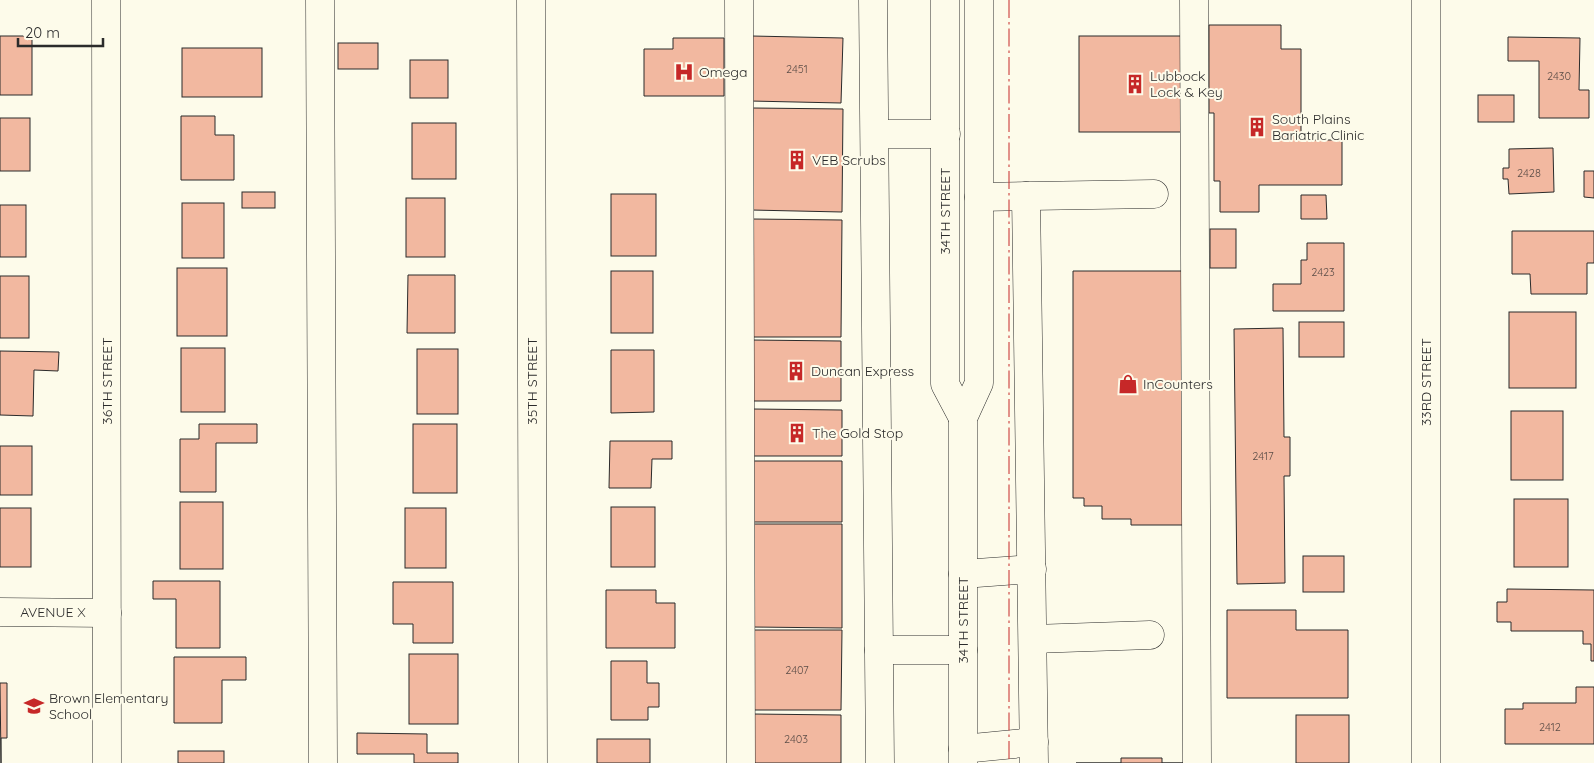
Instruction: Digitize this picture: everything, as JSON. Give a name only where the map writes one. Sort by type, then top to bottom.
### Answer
[{"type":"street","name":"36TH STREET","points":[[106,0],[107,763]]},
{"type":"street","points":[[320,0],[323,763]]},
{"type":"street","name":"35TH STREET","points":[[531,0],[533,763]]},
{"type":"street","points":[[739,0],[741,763]]},
{"type":"street","points":[[873,0],[880,763]]},
{"type":"street","name":"34TH STREET","points":[[945,0],[945,384],[962,418]]},
{"type":"street","name":"34TH STREET","points":[[963,756],[962,418],[978,383],[979,0]]},
{"type":"street","points":[[1194,0],[1197,763]]},
{"type":"street","name":"33RD STREET","points":[[1426,0],[1426,763]]},
{"type":"street","points":[[874,134],[946,134]]},
{"type":"street","points":[[979,197],[1154,194]]},
{"type":"street","points":[[963,756],[1034,752],[1026,196]]},
{"type":"street","points":[[963,574],[1032,569]]},
{"type":"street","name":"AVENUE X","points":[[0,612],[107,612]]},
{"type":"street","points":[[1033,638],[1150,635]]},
{"type":"street","points":[[879,650],[963,650]]},
{"type":"building","name":"South Plains Bariatric Clinic","points":[[1209,25],[1281,25],[1281,49],[1301,49],[1301,140],[1342,140],[1342,185],[1259,185],[1259,212],[1220,212],[1220,181],[1214,181],[1214,113],[1209,113]]},
{"type":"building","points":[[0,36],[32,36],[32,95],[0,95]]},
{"type":"building","points":[[752,36],[843,38],[841,103],[750,101]]},
{"type":"building","name":"Lubbock Lock & Key","points":[[1079,36],[1191,36],[1191,132],[1079,132]]},
{"type":"building","points":[[1508,37],[1580,38],[1579,90],[1589,90],[1589,118],[1539,118],[1539,61],[1508,61]]},
{"type":"building","name":"Omega","points":[[673,38],[724,38],[724,96],[644,96],[644,49],[673,49]]},
{"type":"building","points":[[338,43],[378,43],[378,69],[338,69]]},
{"type":"building","points":[[182,48],[262,48],[262,97],[182,97]]},
{"type":"building","points":[[410,60],[448,60],[448,98],[410,98]]},
{"type":"building","points":[[1478,95],[1514,95],[1514,122],[1478,122]]},
{"type":"building","name":"VEB Scrubs","points":[[753,108],[843,109],[842,212],[751,210]]},
{"type":"building","points":[[181,116],[215,116],[215,135],[234,135],[234,180],[181,180]]},
{"type":"building","points":[[0,118],[30,118],[30,171],[0,171]]},
{"type":"building","points":[[412,123],[456,123],[456,179],[412,179]]},
{"type":"building","points":[[1553,148],[1554,192],[1509,194],[1508,179],[1503,179],[1503,168],[1509,168],[1509,149]]},
{"type":"building","points":[[1584,171],[1594,171],[1594,198],[1584,197]]},
{"type":"building","points":[[242,192],[275,192],[275,208],[242,208]]},
{"type":"building","points":[[611,194],[656,194],[656,256],[611,256]]},
{"type":"building","points":[[1301,195],[1326,195],[1327,219],[1301,219]]},
{"type":"building","points":[[406,198],[445,198],[445,257],[406,257]]},
{"type":"building","points":[[182,203],[224,203],[224,258],[182,258]]},
{"type":"building","points":[[0,205],[26,205],[26,257],[0,257]]},
{"type":"building","points":[[752,219],[842,220],[841,337],[751,337]]},
{"type":"building","points":[[1210,229],[1236,229],[1236,268],[1210,268]]},
{"type":"building","points":[[1512,231],[1594,231],[1594,263],[1587,263],[1587,294],[1531,294],[1530,274],[1512,274]]},
{"type":"building","points":[[1307,243],[1344,243],[1344,311],[1273,311],[1273,284],[1301,284],[1301,260],[1307,260]]},
{"type":"building","points":[[177,268],[227,268],[227,336],[177,336]]},
{"type":"building","points":[[611,271],[653,271],[653,333],[611,333]]},
{"type":"building","name":"InCounters","points":[[1073,271],[1183,271],[1183,525],[1131,525],[1131,519],[1102,519],[1102,506],[1084,506],[1084,498],[1073,498]]},
{"type":"building","points":[[408,275],[455,275],[455,333],[407,333]]},
{"type":"building","points":[[0,276],[29,276],[29,338],[0,338]]},
{"type":"building","points":[[1509,312],[1576,312],[1576,388],[1509,388]]},
{"type":"building","points":[[1299,322],[1344,322],[1344,357],[1299,357]]},
{"type":"building","points":[[1283,328],[1284,437],[1290,437],[1290,476],[1284,476],[1285,583],[1237,584],[1234,329]]},
{"type":"building","name":"Duncan Express","points":[[751,340],[841,341],[841,401],[751,401]]},
{"type":"building","points":[[181,348],[225,348],[225,412],[181,412]]},
{"type":"building","points":[[417,349],[458,349],[458,414],[417,414]]},
{"type":"building","points":[[611,350],[654,350],[654,412],[611,413]]},
{"type":"building","points":[[0,351],[59,352],[58,371],[34,370],[33,416],[0,415]]},
{"type":"building","name":"The Gold Stop","points":[[752,409],[842,410],[842,456],[752,456]]},
{"type":"building","points":[[1511,411],[1563,411],[1563,480],[1511,480]]},
{"type":"building","points":[[199,424],[257,424],[257,443],[216,443],[216,492],[180,492],[180,439],[199,439]]},
{"type":"building","points":[[413,424],[457,424],[457,493],[413,493]]},
{"type":"building","points":[[610,441],[672,441],[672,459],[652,459],[651,488],[609,488]]},
{"type":"building","points":[[0,446],[32,446],[32,495],[0,495]]},
{"type":"building","points":[[751,461],[842,461],[842,522],[752,522]]},
{"type":"building","points":[[1514,499],[1568,499],[1568,567],[1514,567]]},
{"type":"building","points":[[180,502],[223,502],[223,569],[180,569]]},
{"type":"building","points":[[611,507],[655,507],[655,567],[611,567]]},
{"type":"building","points":[[0,508],[31,508],[31,567],[0,567]]},
{"type":"building","points":[[405,508],[446,508],[446,568],[405,568]]},
{"type":"building","points":[[753,524],[842,524],[842,628],[752,627]]},
{"type":"building","points":[[1303,556],[1344,556],[1344,592],[1303,592]]},
{"type":"building","points":[[153,581],[220,581],[220,648],[176,648],[176,599],[153,599]]},
{"type":"building","points":[[393,582],[453,582],[453,643],[413,643],[413,624],[393,624]]},
{"type":"building","points":[[1507,589],[1594,590],[1594,661],[1591,661],[1591,644],[1583,644],[1583,631],[1511,631],[1511,622],[1497,622],[1497,602],[1507,602]]},
{"type":"building","points":[[606,590],[656,590],[656,603],[675,603],[675,648],[606,648]]},
{"type":"building","points":[[1227,610],[1296,610],[1296,630],[1348,630],[1348,698],[1227,698]]},
{"type":"building","points":[[752,630],[842,630],[841,710],[751,710]]},
{"type":"building","points":[[409,654],[458,654],[458,724],[409,724]]},
{"type":"building","points":[[174,657],[246,657],[246,680],[222,680],[222,723],[174,723]]},
{"type":"building","points":[[611,661],[647,661],[647,683],[659,683],[659,707],[648,707],[648,720],[611,720]]},
{"type":"building","points":[[0,683],[7,683],[7,738],[1,738],[1,763]]},
{"type":"building","points":[[1576,687],[1594,687],[1594,744],[1505,744],[1505,709],[1523,709],[1523,703],[1576,703]]},
{"type":"building","points":[[752,714],[841,715],[841,763],[752,763]]},
{"type":"building","points":[[1296,715],[1349,715],[1349,763],[1296,763]]},
{"type":"building","points":[[357,733],[427,734],[427,753],[458,753],[458,763],[414,763],[414,754],[357,754]]},
{"type":"building","points":[[597,739],[650,739],[650,763],[597,763]]},
{"type":"building","points":[[178,751],[224,751],[224,763],[178,763]]},
{"type":"building","points":[[1121,758],[1162,758],[1162,763],[1121,763]]},
{"type":"power","points":[[1009,0],[1009,763]]},
{"type":"place","name":"Omega","points":[[684,72]]},
{"type":"place","name":"Lubbock Lock & Key","points":[[1135,84]]},
{"type":"place","name":"South Plains Bariatric Clinic","points":[[1257,127]]},
{"type":"place","name":"VEB Scrubs","points":[[797,160]]},
{"type":"place","name":"Duncan Express","points":[[796,371]]},
{"type":"place","name":"InCounters","points":[[1128,384]]},
{"type":"place","name":"The Gold Stop","points":[[797,433]]},
{"type":"place","name":"Brown Elementary School","points":[[34,706]]}]
